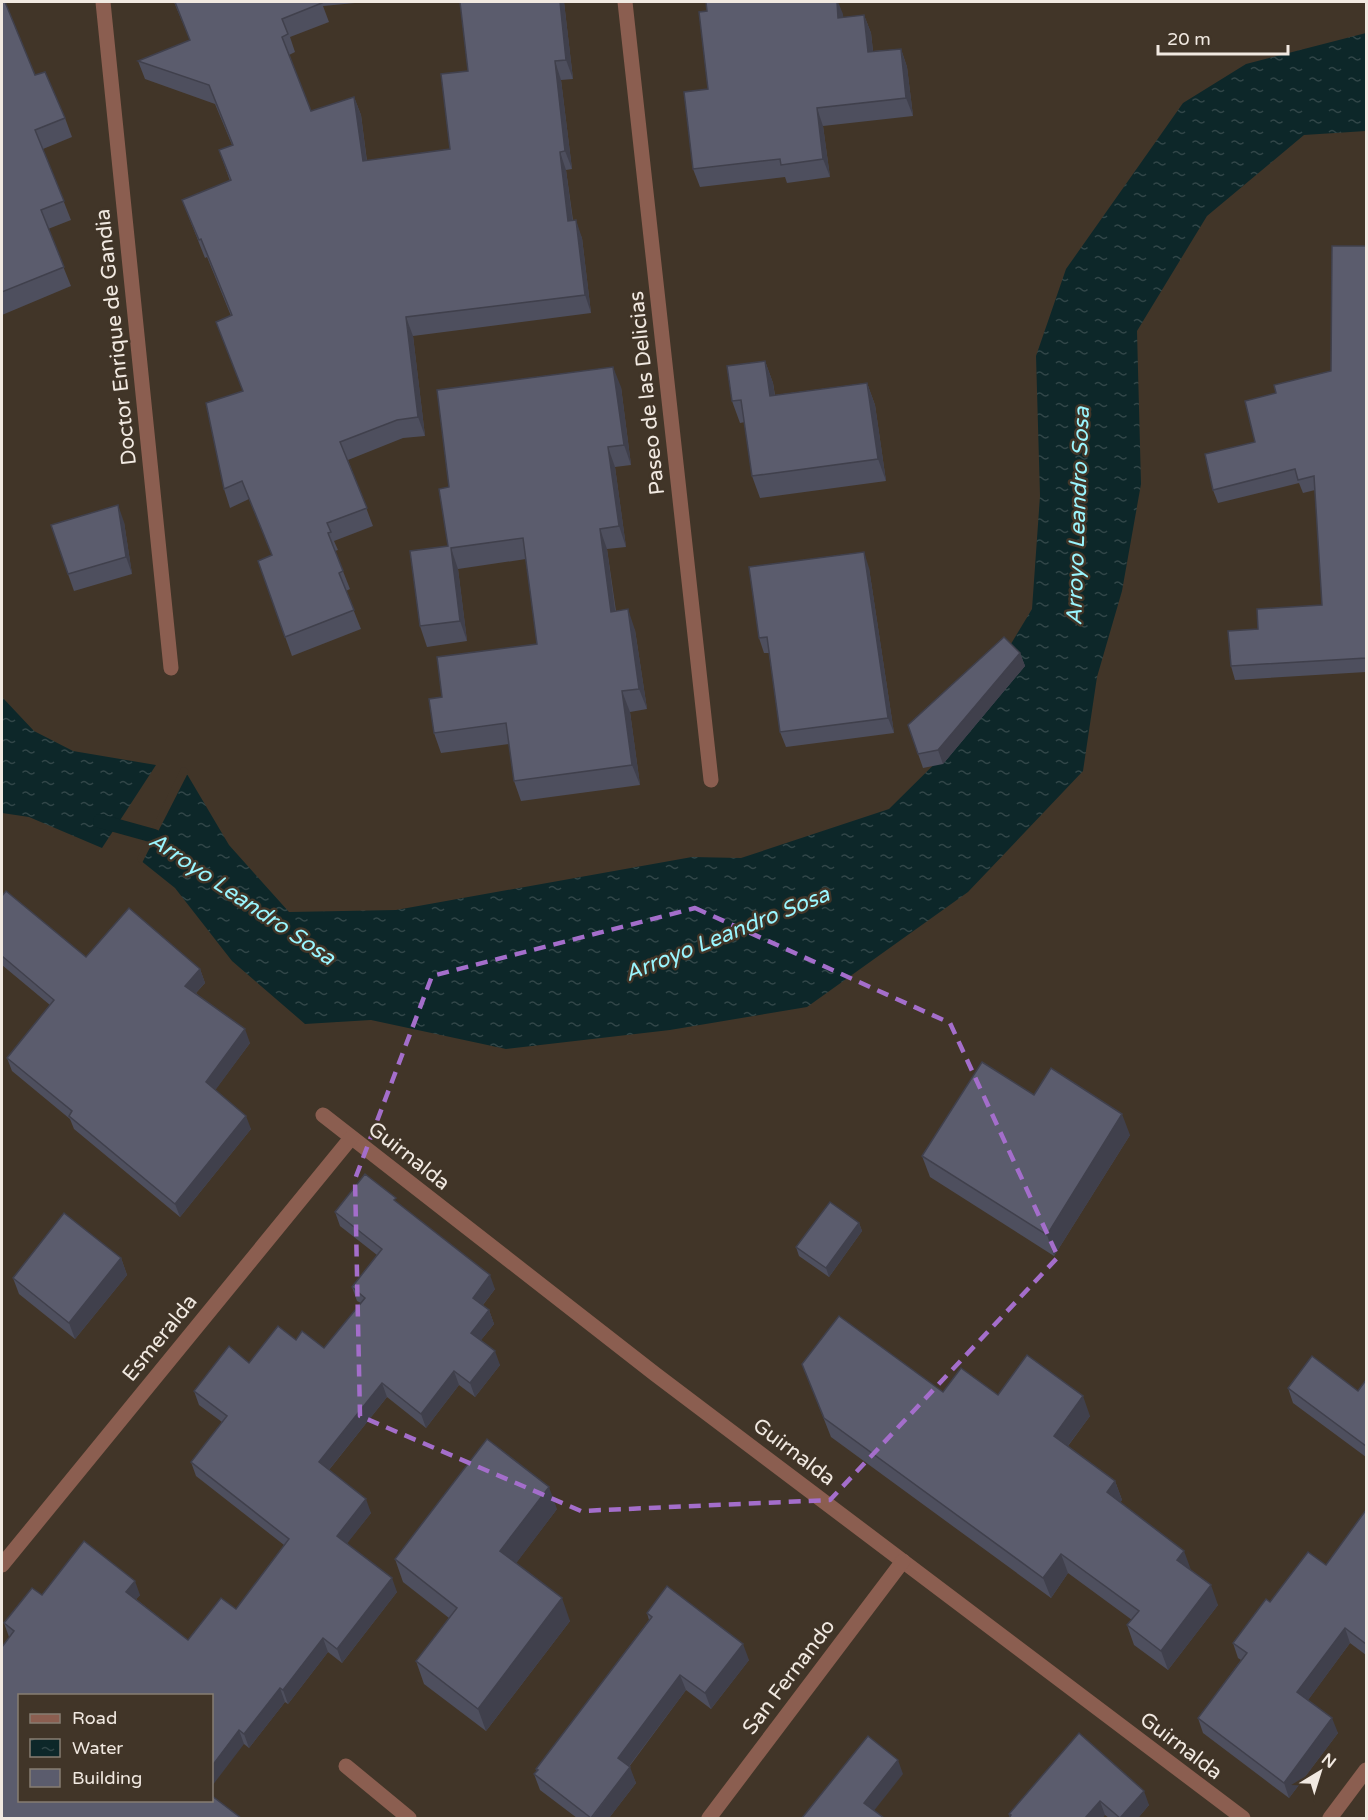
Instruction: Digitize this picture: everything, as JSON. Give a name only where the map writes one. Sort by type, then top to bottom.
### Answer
[{"type":"street","name":"Doctor Enrique de Gandia","points":[[103,2],[171,668]]},
{"type":"street","name":"Paseo de las Delicias","points":[[625,2],[711,780]]},
{"type":"street","name":"Guirnalda","points":[[323,1115],[655,1374],[1243,1818]]},
{"type":"street","name":"Esmeralda","points":[[2,1565],[351,1138]]},
{"type":"street","name":"San Fernando","points":[[709,1818],[903,1561]]},
{"type":"street","points":[[346,1766],[409,1818]]},
{"type":"street","points":[[1330,1818],[1366,1770]]},
{"type":"highlighted area","points":[[695,908],[950,1023],[1058,1257],[830,1500],[581,1511],[360,1416],[355,1179],[432,976]]},
{"type":"water","points":[[1366,33],[1366,131],[1304,135],[1207,216],[1137,331],[1141,484],[1122,591],[1097,677],[1083,771],[968,892],[807,1007],[670,1030],[506,1049],[371,1020],[305,1024],[232,961],[175,888],[140,860],[184,769],[229,845],[289,912],[396,910],[692,857],[741,858],[889,809],[981,718],[994,672],[1032,609],[1040,496],[1036,356],[1066,269],[1183,103],[1246,64]]},
{"type":"water","points":[[2,697],[34,731],[73,751],[156,765],[102,848],[29,817],[2,813]]},
{"type":"pier","points":[[185,767],[189,771],[141,865],[137,859],[181,768]]},
{"type":"building","points":[[2,2],[5,2],[35,75],[45,72],[65,118],[35,130],[64,201],[41,210],[64,267],[2,292]]},
{"type":"building","points":[[175,2],[321,2],[282,19],[288,34],[282,37],[311,111],[354,97],[363,161],[450,149],[441,74],[468,71],[460,2],[560,2],[566,60],[555,61],[565,151],[560,152],[568,221],[576,220],[585,295],[406,317],[418,417],[397,420],[340,442],[367,508],[327,523],[331,532],[328,533],[343,571],[339,573],[354,610],[285,637],[258,561],[272,555],[242,481],[224,489],[206,403],[243,391],[216,322],[232,315],[201,239],[199,240],[182,200],[231,180],[219,150],[233,145],[209,85],[138,61],[190,40]]},
{"type":"building","points":[[706,2],[837,2],[838,18],[864,15],[868,52],[901,49],[906,98],[817,108],[823,159],[781,165],[780,159],[693,169],[684,92],[708,89],[699,12],[707,11]]},
{"type":"building","points":[[1332,246],[1366,246],[1366,658],[1231,666],[1228,631],[1258,629],[1257,609],[1322,605],[1314,476],[1298,480],[1295,469],[1213,490],[1205,454],[1255,442],[1245,401],[1276,393],[1274,385],[1331,371]]},
{"type":"building","points":[[765,361],[770,396],[867,383],[878,459],[752,476],[741,400],[732,401],[727,366]]},
{"type":"building","points":[[613,367],[624,445],[608,447],[619,526],[600,529],[611,612],[628,609],[639,689],[622,691],[632,765],[514,781],[506,723],[434,733],[429,699],[442,697],[437,657],[537,644],[523,538],[451,548],[460,621],[420,626],[410,551],[448,546],[439,489],[449,487],[437,390]]},
{"type":"building","points":[[118,505],[126,557],[68,574],[51,525]]},
{"type":"building","points":[[864,552],[888,718],[780,732],[767,637],[759,638],[749,567]]},
{"type":"building","points":[[1004,637],[1020,653],[938,750],[918,754],[908,725]]},
{"type":"building","points":[[6,891],[86,957],[129,908],[200,969],[185,986],[245,1029],[206,1082],[246,1116],[175,1204],[69,1116],[72,1111],[7,1058],[54,1000],[2,956],[2,896]]},
{"type":"building","points":[[982,1062],[1034,1095],[1051,1068],[1122,1114],[1047,1235],[922,1156]]},
{"type":"building","points":[[365,1174],[396,1198],[394,1200],[490,1275],[473,1298],[489,1310],[471,1333],[495,1351],[470,1383],[454,1371],[421,1414],[382,1383],[319,1462],[366,1499],[337,1536],[392,1578],[337,1649],[323,1638],[283,1690],[280,1688],[244,1734],[239,1730],[213,1765],[213,1694],[18,1694],[18,1802],[213,1802],[213,1797],[241,1818],[2,1818],[2,1647],[14,1631],[4,1623],[32,1588],[42,1595],[84,1541],[135,1581],[126,1592],[188,1640],[221,1598],[236,1609],[289,1539],[191,1462],[227,1416],[194,1391],[229,1346],[249,1363],[278,1326],[296,1340],[302,1331],[324,1348],[365,1298],[352,1287],[382,1249],[335,1212]]},
{"type":"building","points":[[830,1202],[859,1223],[826,1268],[796,1247]]},
{"type":"building","points":[[64,1213],[121,1258],[69,1323],[13,1278]]},
{"type":"building","points":[[839,1316],[943,1392],[961,1368],[998,1395],[1027,1355],[1083,1396],[1054,1436],[1115,1481],[1107,1492],[1184,1551],[1177,1560],[1211,1585],[1161,1651],[1127,1625],[1139,1611],[1061,1554],[1043,1578],[824,1418],[802,1364]]},
{"type":"building","points":[[1312,1356],[1358,1391],[1366,1380],[1366,1446],[1288,1388]]},
{"type":"building","points":[[487,1439],[549,1487],[500,1551],[562,1598],[478,1709],[416,1661],[457,1608],[395,1559]]},
{"type":"building","points":[[1366,1510],[1366,1644],[1345,1628],[1297,1692],[1332,1718],[1284,1783],[1198,1718],[1247,1653],[1233,1643],[1266,1599],[1270,1602],[1308,1552],[1326,1565]]},
{"type":"building","points":[[667,1586],[743,1644],[705,1693],[680,1675],[618,1758],[630,1767],[591,1818],[534,1774],[652,1617],[647,1613]]},
{"type":"building","points":[[1079,1733],[1144,1791],[1120,1818],[1100,1801],[1085,1818],[1009,1818],[1011,1815],[1009,1814]]},
{"type":"building","points":[[868,1736],[898,1760],[864,1803],[884,1818],[802,1818]]},
{"type":"waterway","name":"Arroyo Leandro Sosa","points":[[100,821],[154,836],[166,844]]}]
